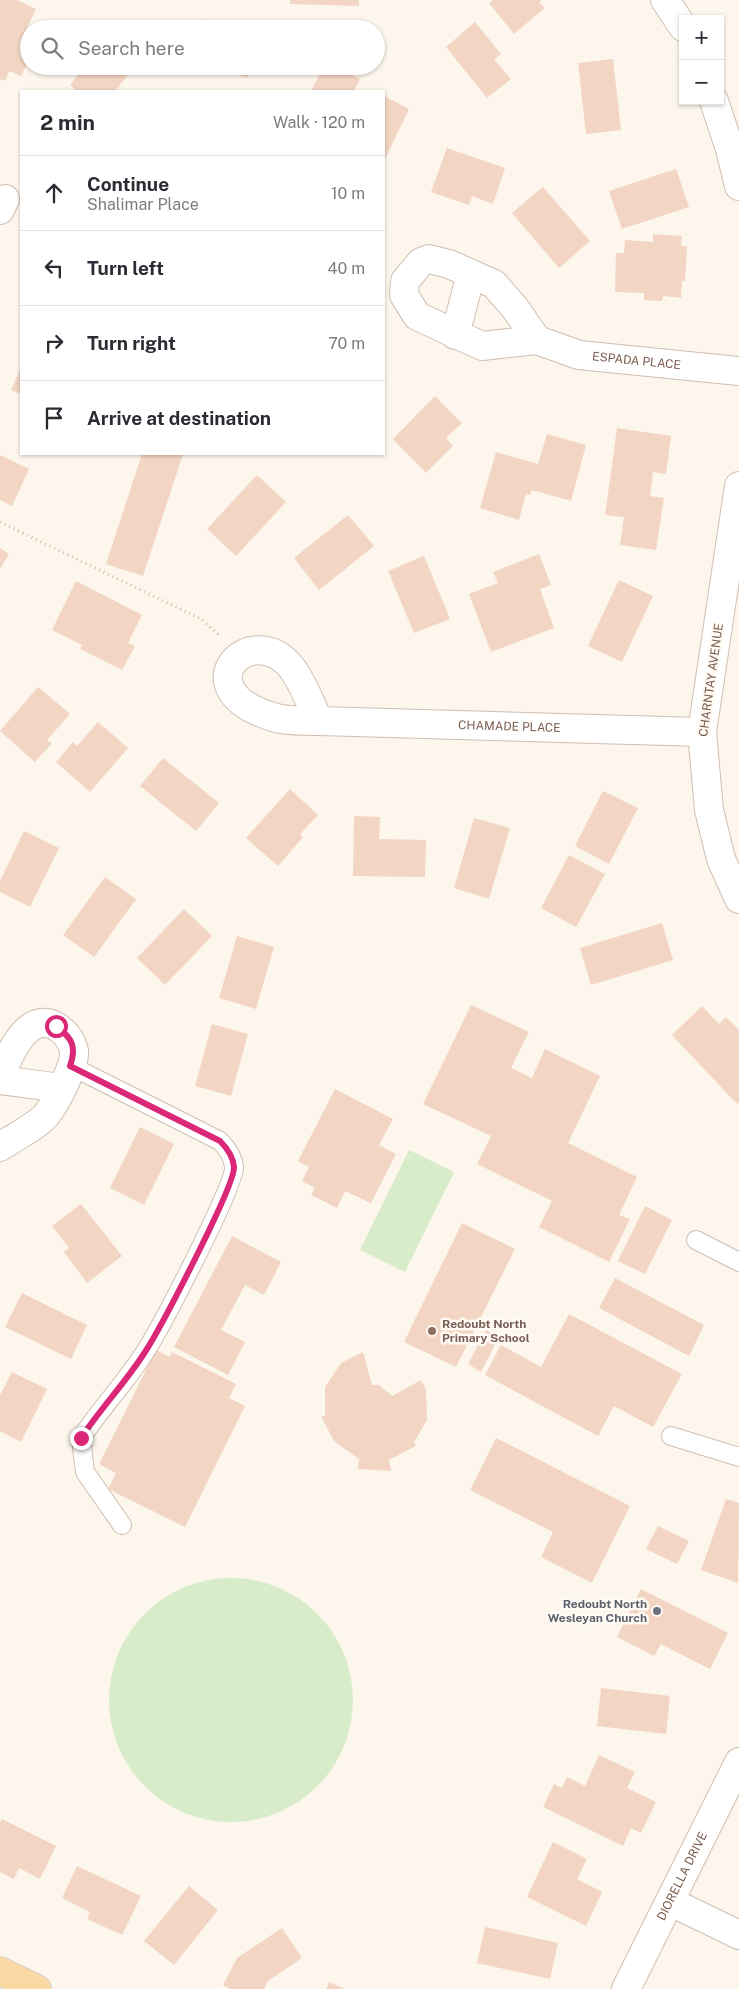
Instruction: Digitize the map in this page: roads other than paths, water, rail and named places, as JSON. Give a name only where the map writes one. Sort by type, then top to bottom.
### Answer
[{"type":"main road","points":[[0,1971],[37,1989]]},
{"type":"street","points":[[665,0],[679,21]]},
{"type":"street","points":[[715,105],[730,149],[739,186]]},
{"type":"street","name":"ESPADA PLACE","points":[[537,340],[516,308],[494,284],[449,264],[429,259],[415,268],[405,281],[404,296],[417,316],[482,346],[537,340],[579,355],[739,371]]},
{"type":"street","points":[[455,335],[471,274]]},
{"type":"street","name":"CHARNTAY AVENUE","points":[[739,486],[702,732],[709,810],[721,859],[739,899]]},
{"type":"street","name":"CHAMADE PLACE","points":[[319,721],[290,665],[272,653],[254,650],[240,655],[226,674],[226,682],[232,693],[256,711],[275,718],[319,721],[702,732]]},
{"type":"street","points":[[0,1147],[47,1115],[66,1077],[74,1053],[70,1038],[56,1026],[44,1023],[30,1026],[20,1036],[0,1079],[66,1077]]},
{"type":"street","name":"DIORELLA DRIVE","points":[[626,1989],[739,1762]]},
{"type":"street","points":[[670,1902],[739,1935]]},
{"type":"lane","points":[[66,1077],[220,1141],[229,1150],[234,1166],[233,1176],[208,1230],[146,1351],[81,1438],[85,1472],[122,1525]]},
{"type":"lane","points":[[696,1240],[739,1262]]},
{"type":"lane","points":[[671,1436],[739,1457]]},
{"type":"place","name":"Redoubt North Primary School","points":[[432,1331]]},
{"type":"place","name":"Redoubt North Wesleyan Church","points":[[657,1611]]}]
